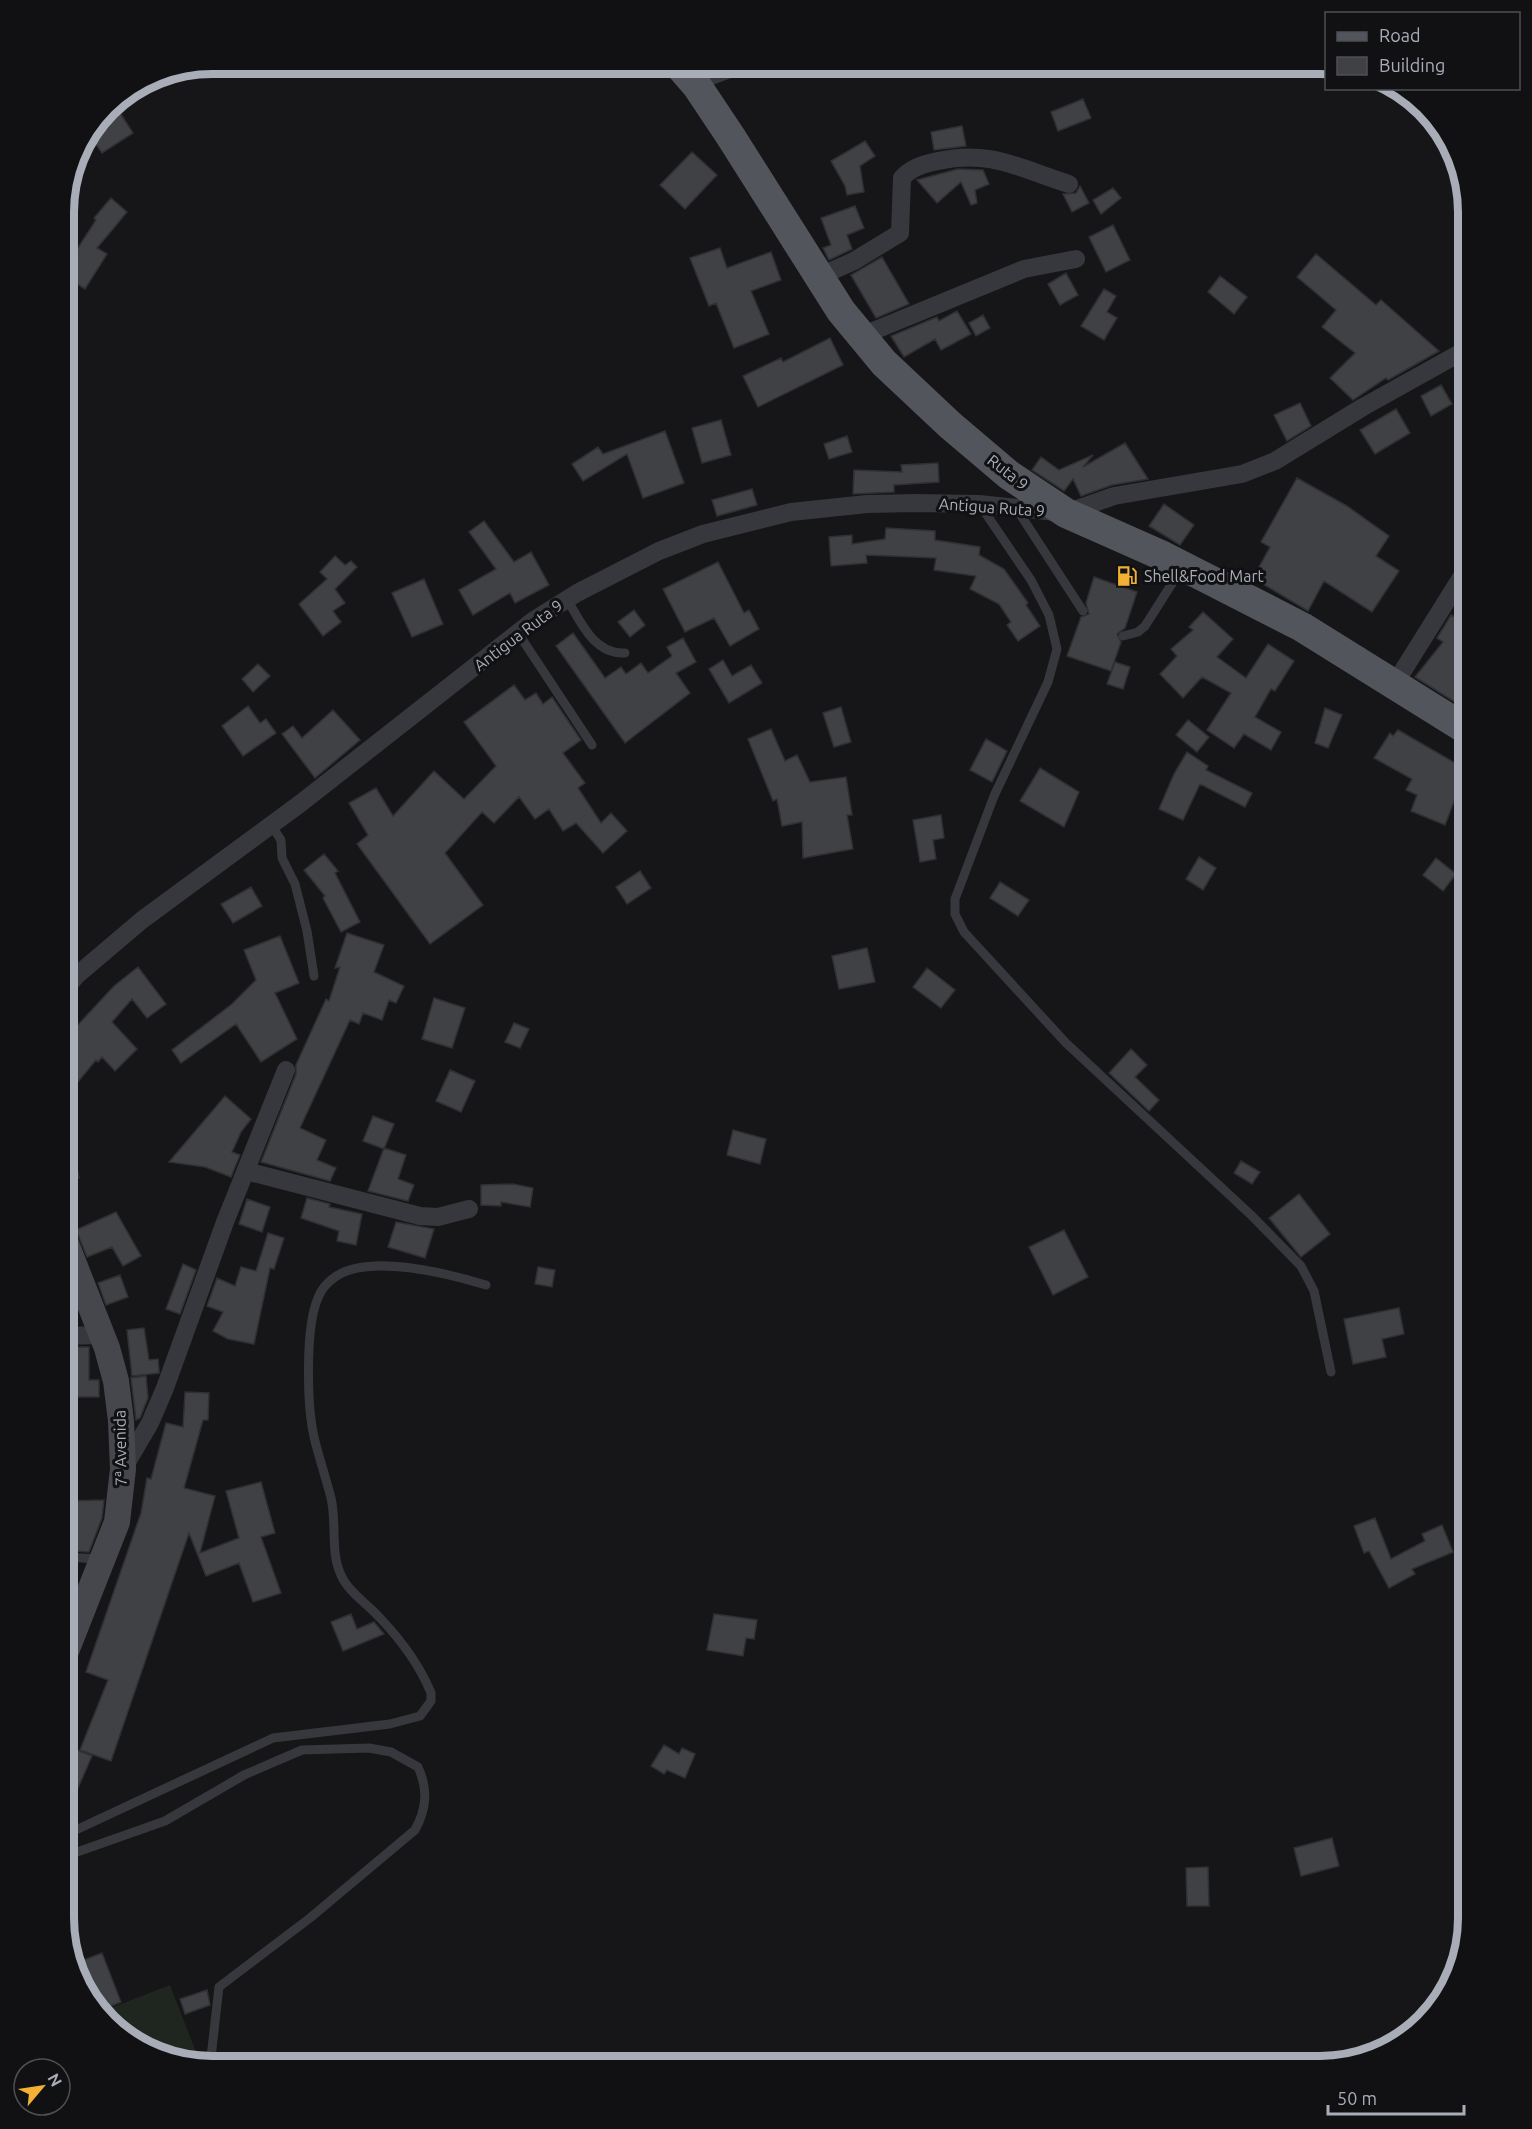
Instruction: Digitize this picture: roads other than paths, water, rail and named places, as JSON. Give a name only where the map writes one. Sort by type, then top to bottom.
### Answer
[{"type":"main road","name":"Ruta 9","points":[[687,74],[697,86],[756,175],[818,277],[861,336],[884,363],[1008,475],[1066,513],[1182,566],[1302,627],[1458,724]]},
{"type":"main road","name":"7ª Avenida","points":[[74,1263],[103,1335],[116,1381],[123,1469],[117,1522],[74,1631]]},
{"type":"street","points":[[818,277],[854,261],[900,233],[902,178],[910,170],[920,166],[955,157],[982,156],[1069,184]]},
{"type":"street","points":[[861,336],[1024,269],[1076,259]]},
{"type":"street","points":[[1066,513],[1114,496],[1219,479],[1257,469],[1458,354]]},
{"type":"street","name":"Antigua Ruta 9","points":[[74,978],[142,920],[271,825],[518,633],[567,599],[659,551],[704,534],[790,512],[867,504],[980,504],[1066,513]]},
{"type":"street","points":[[1394,685],[1458,583]]},
{"type":"street","points":[[123,1469],[150,1423],[286,1070]]},
{"type":"street","points":[[246,1170],[420,1216],[438,1217],[469,1209]]},
{"type":"street","points":[[74,1336],[103,1335]]},
{"type":"lane","points":[[697,86],[729,74]]},
{"type":"lane","points":[[980,504],[1031,580],[1049,615],[1057,649],[1048,682],[994,796],[955,900],[958,922],[1066,1043],[1251,1215],[1300,1266],[1314,1291],[1331,1372]]},
{"type":"lane","points":[[1016,508],[1083,611]]},
{"type":"lane","points":[[1123,636],[1138,632],[1145,626],[1182,566]]},
{"type":"lane","points":[[567,599],[598,646],[615,654],[625,653]]},
{"type":"lane","points":[[518,633],[592,744]]},
{"type":"lane","points":[[271,825],[281,840],[282,858],[295,884],[314,976]]},
{"type":"lane","points":[[74,1831],[273,1738],[390,1724],[420,1716],[426,1710],[431,1693],[427,1683],[391,1630],[341,1577],[337,1565],[332,1500],[314,1435],[310,1401],[310,1359],[315,1305],[319,1294],[337,1276],[363,1268],[402,1268],[449,1274],[486,1285]]},
{"type":"lane","points":[[74,1558],[102,1559]]},
{"type":"lane","points":[[74,1853],[165,1821],[244,1775],[302,1750],[369,1748],[391,1752],[418,1767],[426,1791],[421,1820],[415,1830],[310,1918],[219,1987],[211,2055]]},
{"type":"place","name":"Shell&Food Mart","points":[[1127,576]]}]
